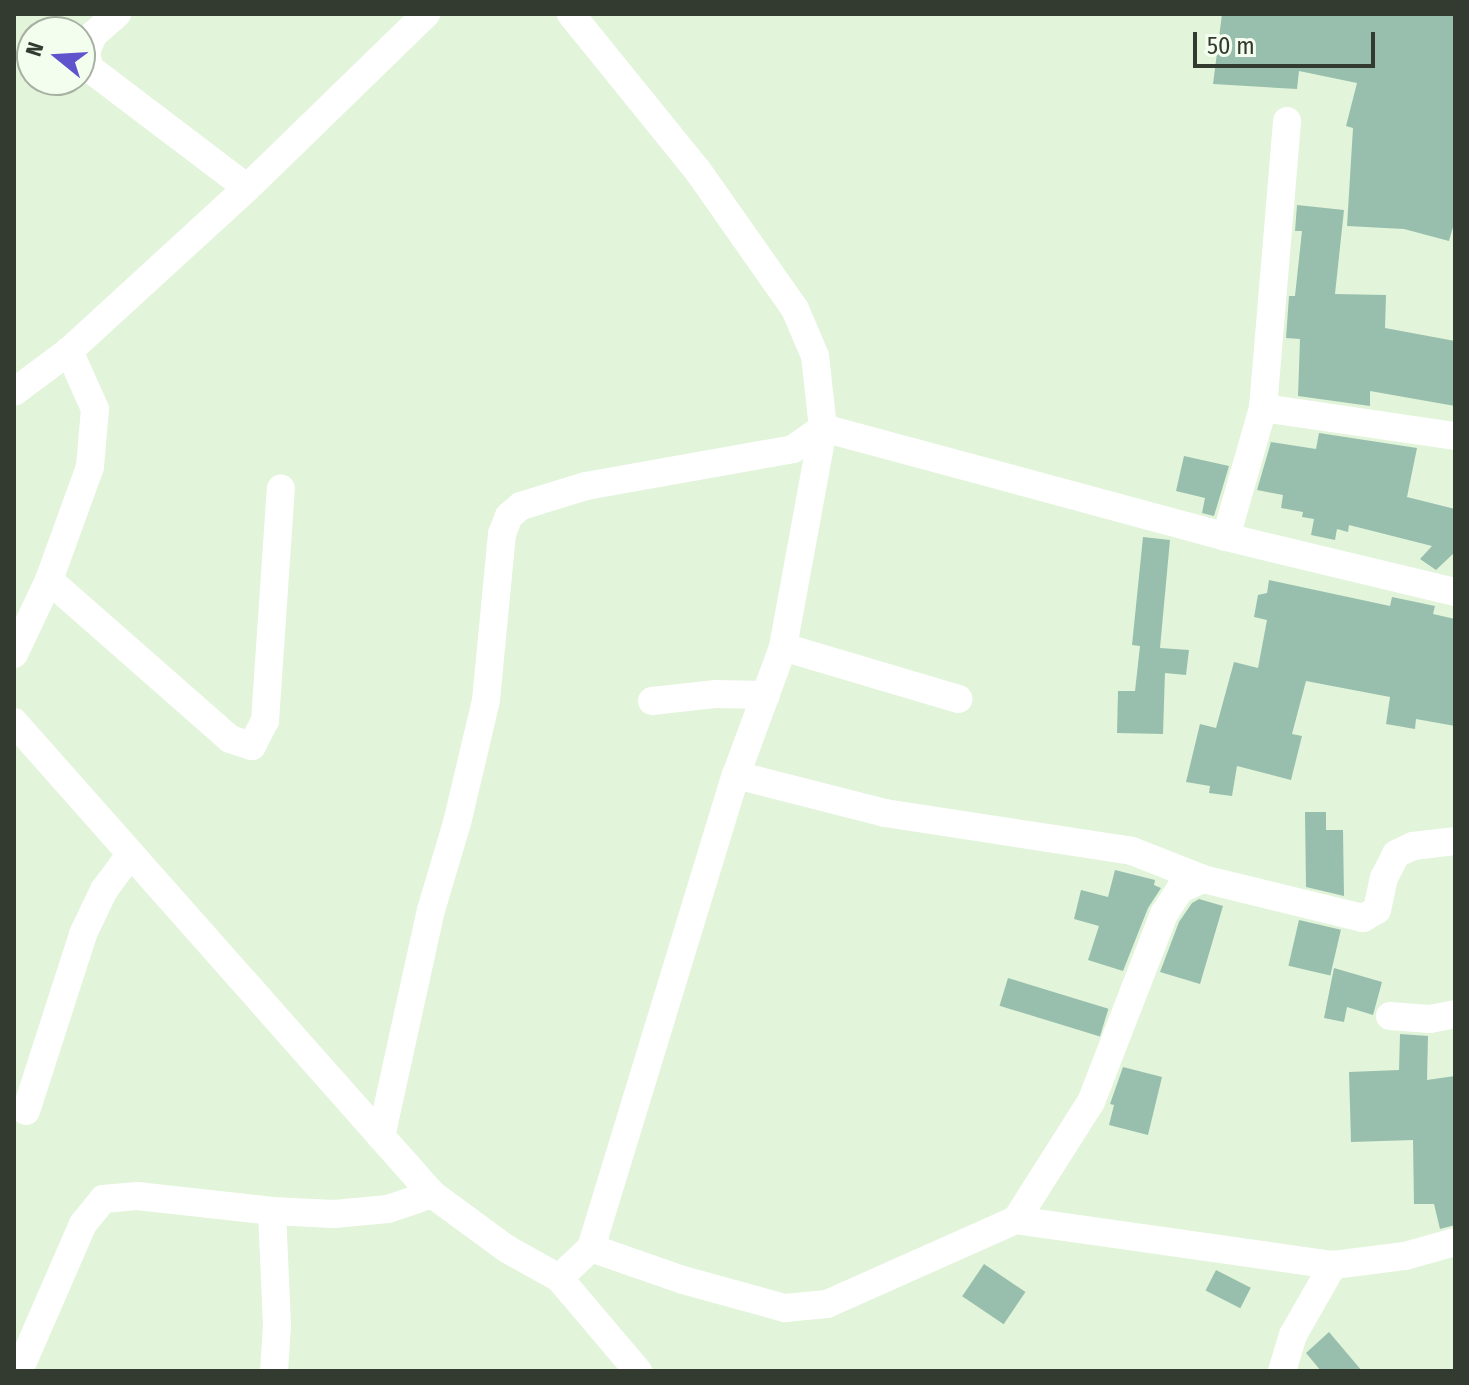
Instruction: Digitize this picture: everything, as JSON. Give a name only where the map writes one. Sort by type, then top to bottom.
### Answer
[{"type":"street","points":[[117,14],[93,35],[86,52],[89,68],[247,188]]},
{"type":"street","points":[[14,392],[69,351],[247,188],[426,14]]},
{"type":"street","points":[[559,1278],[591,1248],[736,775],[783,647],[823,428],[815,356],[795,309],[698,171],[571,14]]},
{"type":"street","points":[[1226,537],[1263,408],[1287,121]]},
{"type":"street","points":[[14,654],[49,580],[90,467],[95,409],[69,351]]},
{"type":"street","points":[[1263,408],[1455,436]]},
{"type":"street","points":[[823,428],[1226,537],[1455,592]]},
{"type":"street","points":[[381,1137],[431,910],[457,823],[486,700],[502,534],[509,516],[521,506],[586,486],[793,449],[823,428]]},
{"type":"street","points":[[49,580],[230,739],[252,746],[265,721],[281,489]]},
{"type":"street","points":[[783,647],[958,699]]},
{"type":"street","points":[[652,701],[715,694],[766,695]]},
{"type":"street","points":[[14,722],[432,1194],[507,1249],[559,1278],[638,1371]]},
{"type":"street","points":[[736,775],[885,813],[1132,851],[1203,879],[1363,918],[1377,910],[1396,854],[1413,846],[1455,841]]},
{"type":"street","points":[[26,1111],[83,934],[104,890],[130,855]]},
{"type":"street","points":[[1016,1220],[1091,1102],[1164,914],[1180,889],[1203,879]]},
{"type":"street","points":[[1390,1016],[1430,1019],[1455,1014]]},
{"type":"street","points":[[19,1371],[83,1224],[103,1199],[137,1196],[272,1211],[334,1214],[388,1209],[432,1194]]},
{"type":"street","points":[[272,1211],[277,1325],[274,1371]]},
{"type":"street","points":[[591,1248],[683,1280],[785,1308],[827,1304],[1016,1220],[1333,1265],[1405,1256],[1455,1242]]},
{"type":"street","points":[[1282,1371],[1293,1335],[1333,1265]]},
{"type":"building","points":[[1222,14],[1455,14],[1455,220],[1449,241],[1404,229],[1347,226],[1353,128],[1346,126],[1357,83],[1299,71],[1297,89],[1213,84]]},
{"type":"building","points":[[1297,205],[1344,210],[1335,294],[1386,295],[1385,328],[1455,341],[1455,406],[1370,391],[1370,406],[1298,396],[1300,339],[1286,338],[1289,296],[1295,296],[1302,231],[1295,231]]},
{"type":"building","points":[[1319,433],[1417,448],[1407,497],[1455,509],[1455,552],[1436,570],[1420,559],[1432,546],[1349,525],[1348,532],[1337,529],[1335,540],[1311,535],[1314,519],[1302,517],[1303,512],[1281,508],[1283,495],[1257,490],[1271,442],[1316,449]]},
{"type":"building","points":[[1184,456],[1229,466],[1214,516],[1202,513],[1205,498],[1176,491]]},
{"type":"building","points":[[1143,537],[1170,540],[1160,648],[1189,650],[1186,675],[1165,673],[1163,734],[1117,733],[1118,691],[1135,691],[1140,646],[1132,645]]},
{"type":"building","points":[[1269,580],[1390,606],[1392,597],[1435,606],[1433,614],[1455,619],[1455,726],[1416,719],[1415,729],[1386,724],[1390,697],[1306,681],[1292,734],[1302,736],[1291,780],[1237,766],[1232,796],[1209,793],[1210,786],[1186,782],[1200,724],[1216,728],[1234,662],[1258,668],[1267,620],[1254,617],[1258,595],[1267,593]]},
{"type":"building","points":[[1305,812],[1326,812],[1326,830],[1343,830],[1344,896],[1306,887]]},
{"type":"building","points":[[1115,870],[1155,880],[1154,885],[1161,888],[1148,908],[1123,971],[1088,960],[1099,926],[1074,919],[1081,890],[1108,897]]},
{"type":"building","points":[[1199,899],[1223,906],[1200,984],[1160,972],[1179,922],[1192,903]]},
{"type":"building","points":[[1299,920],[1341,930],[1330,975],[1288,966]]},
{"type":"building","points":[[1334,968],[1382,982],[1373,1015],[1347,1007],[1344,1022],[1324,1018]]},
{"type":"building","points":[[1008,978],[1108,1009],[1100,1036],[1000,1006]]},
{"type":"building","points":[[1400,1034],[1428,1036],[1427,1080],[1455,1076],[1455,1225],[1440,1229],[1434,1204],[1414,1204],[1413,1140],[1351,1142],[1349,1072],[1399,1070]]},
{"type":"building","points":[[1123,1067],[1162,1077],[1148,1135],[1109,1125],[1114,1105],[1110,1104]]},
{"type":"building","points":[[984,1264],[1025,1292],[1004,1324],[962,1296]]},
{"type":"building","points":[[1216,1270],[1251,1288],[1240,1308],[1206,1290]]},
{"type":"building","points":[[1329,1332],[1362,1371],[1321,1371],[1306,1353]]}]
